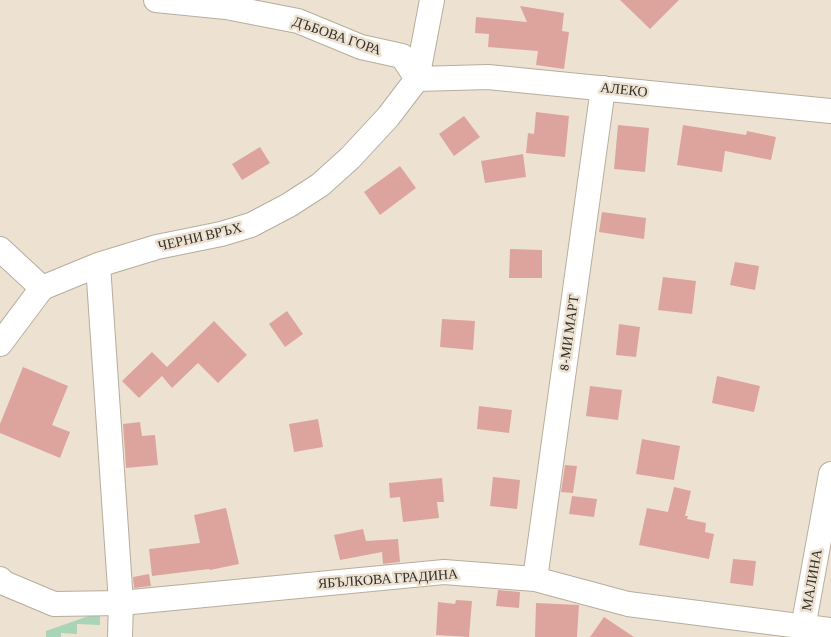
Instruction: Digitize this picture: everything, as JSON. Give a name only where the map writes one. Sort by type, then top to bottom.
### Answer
[{"type":"street","name":"ДЪБОВА ГОРА","points":[[156,0],[226,7],[298,21],[360,47],[402,56],[418,78]]},
{"type":"street","name":"ЧЕРНИ ВРЪХ","points":[[42,288],[98,265],[157,247],[221,234],[251,225],[289,205],[320,185],[350,158],[388,117],[418,78],[432,0]]},
{"type":"street","name":"АЛЕКО","points":[[418,78],[488,77],[831,111]]},
{"type":"street","name":"8-МИ МАРТ","points":[[535,579],[603,88]]},
{"type":"street","points":[[0,249],[42,288],[0,344]]},
{"type":"street","points":[[98,265],[121,603],[120,637]]},
{"type":"street","name":"МАЛИНА","points":[[803,628],[831,474]]},
{"type":"street","name":"ЯБЪЛКОВА ГРАДИНА","points":[[121,603],[444,572],[535,579],[628,604],[803,628],[831,630]]},
{"type":"street","points":[[0,579],[4,583],[54,604],[121,603]]},
{"type":"green space","points":[[100,612],[100,625],[77,624],[77,634],[61,633],[61,637],[46,637],[46,631]]},
{"type":"building","points":[[620,0],[679,0],[650,29]]},
{"type":"building","points":[[520,6],[564,13],[562,31],[569,32],[564,69],[536,65],[538,51],[488,47],[489,34],[475,33],[476,17],[527,22]]},
{"type":"building","points":[[536,112],[569,116],[565,157],[526,153],[528,133],[534,134]]},
{"type":"building","points":[[464,116],[480,137],[454,156],[439,134]]},
{"type":"building","points":[[618,125],[649,128],[645,172],[614,169]]},
{"type":"building","points":[[683,125],[746,135],[747,131],[776,137],[771,160],[725,151],[722,172],[677,165]]},
{"type":"building","points":[[260,147],[270,163],[242,180],[232,164]]},
{"type":"building","points":[[523,154],[526,177],[485,183],[481,161]]},
{"type":"building","points":[[400,166],[416,188],[380,215],[364,192]]},
{"type":"building","points":[[602,212],[646,218],[644,239],[599,232]]},
{"type":"building","points":[[510,249],[542,250],[542,278],[509,278]]},
{"type":"building","points":[[735,262],[759,266],[755,290],[730,285]]},
{"type":"building","points":[[663,277],[696,281],[692,314],[658,310]]},
{"type":"building","points":[[287,311],[303,334],[285,347],[269,324]]},
{"type":"building","points":[[442,319],[475,321],[473,350],[440,347]]},
{"type":"building","points":[[214,321],[247,355],[218,383],[198,363],[172,388],[162,376],[139,398],[122,381],[152,352],[167,367]]},
{"type":"building","points":[[619,324],[640,327],[636,357],[616,355]]},
{"type":"building","points":[[23,367],[68,386],[52,425],[70,432],[60,458],[0,433],[0,424]]},
{"type":"building","points":[[717,376],[760,386],[754,412],[712,403]]},
{"type":"building","points":[[590,386],[622,390],[618,420],[586,416]]},
{"type":"building","points":[[479,406],[512,410],[509,433],[477,429]]},
{"type":"building","points":[[318,419],[323,447],[294,452],[289,424]]},
{"type":"building","points":[[140,422],[142,436],[155,435],[158,465],[126,468],[123,424]]},
{"type":"building","points":[[642,439],[680,446],[674,480],[636,474]]},
{"type":"building","points":[[565,465],[577,466],[573,493],[561,492]]},
{"type":"building","points":[[493,477],[520,480],[517,509],[490,506]]},
{"type":"building","points":[[442,478],[444,502],[437,502],[439,518],[403,522],[400,497],[390,498],[389,483]]},
{"type":"building","points":[[674,487],[691,491],[685,516],[688,516],[687,519],[706,523],[705,532],[714,534],[709,559],[639,545],[647,508],[668,512]]},
{"type":"building","points":[[572,496],[597,499],[594,517],[569,514]]},
{"type":"building","points":[[226,508],[239,564],[210,570],[152,576],[149,549],[200,543],[194,515]]},
{"type":"building","points":[[363,529],[366,541],[398,539],[400,562],[383,564],[382,552],[340,560],[334,535]]},
{"type":"building","points":[[733,559],[756,561],[753,586],[730,583]]},
{"type":"building","points":[[149,574],[151,586],[134,588],[133,577]]},
{"type":"building","points":[[498,590],[520,592],[519,608],[496,606]]},
{"type":"building","points":[[456,600],[472,601],[469,637],[436,635],[438,602],[455,604]]},
{"type":"building","points":[[536,603],[579,605],[577,637],[535,637]]},
{"type":"building","points":[[604,617],[634,637],[590,637]]}]
